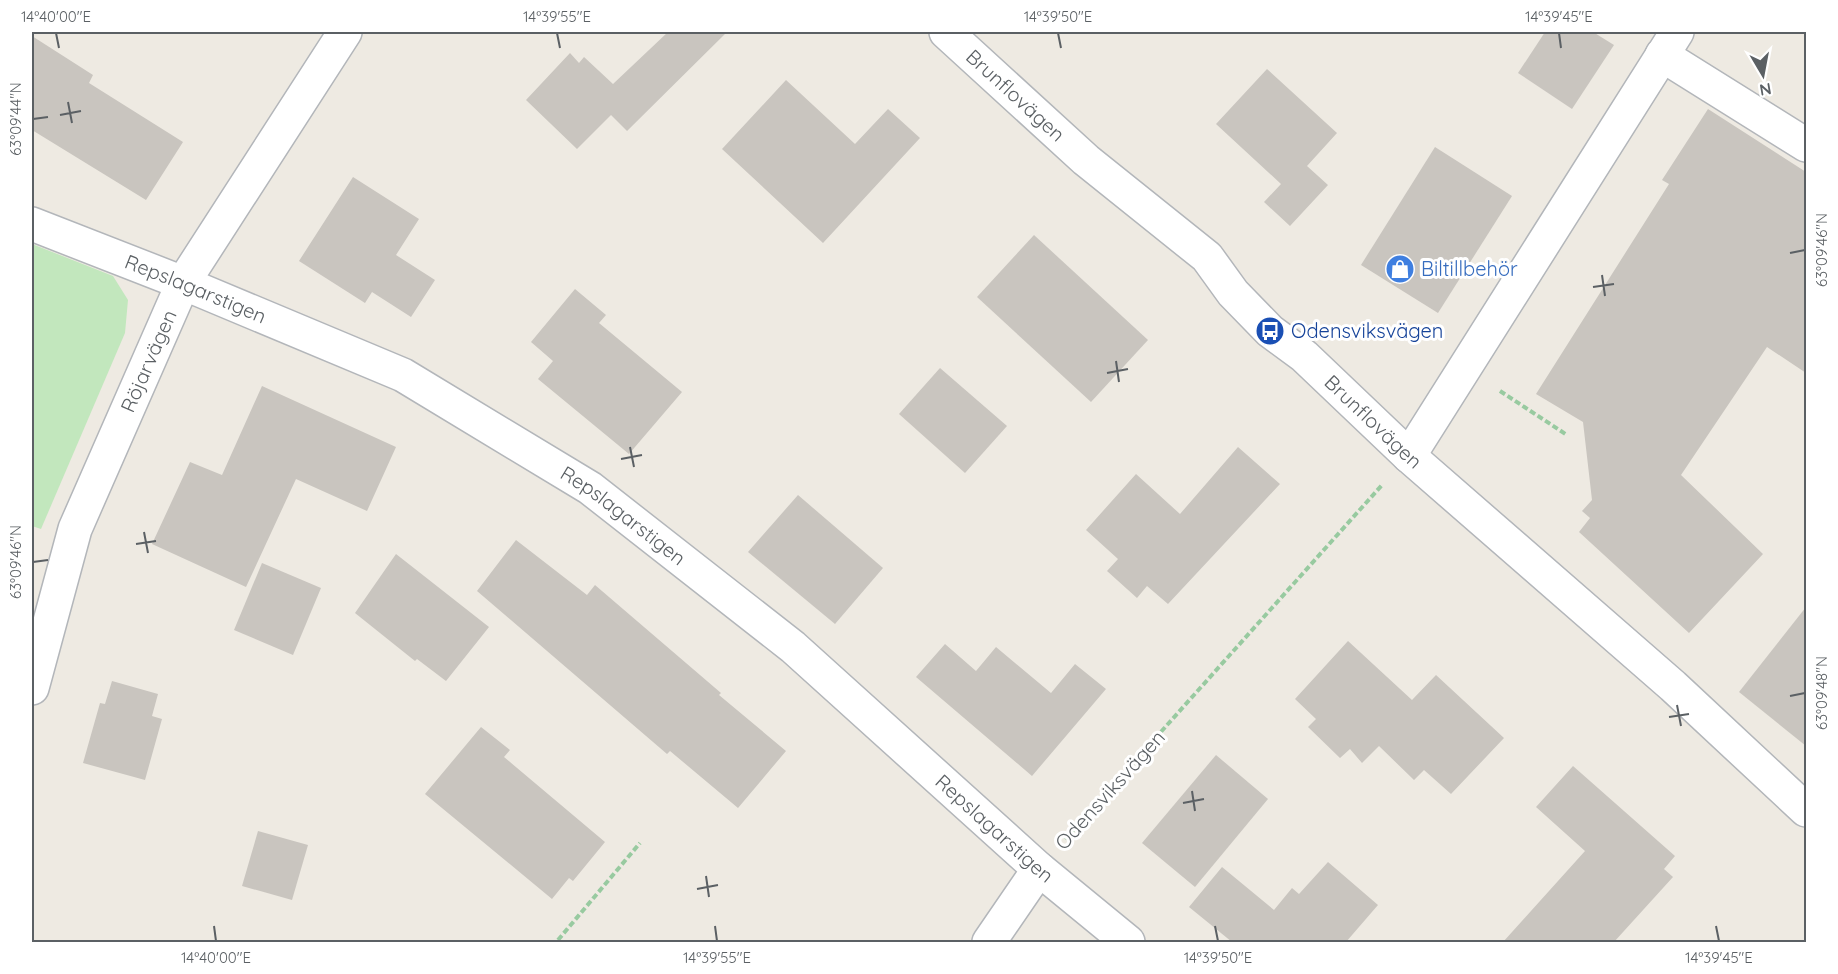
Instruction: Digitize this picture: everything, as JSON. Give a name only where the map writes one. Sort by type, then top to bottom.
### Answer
[{"type":"street","name":"Röjarvägen","points":[[32,688],[75,529],[183,283],[345,32]]},
{"type":"street","name":"Brunflovägen","points":[[946,32],[1086,160],[1208,257],[1233,293],[1269,331],[1304,356],[1409,456],[1665,678],[1806,810]]},
{"type":"street","points":[[1409,456],[1670,43],[1806,145]]},
{"type":"street","name":"Repslagarstigen","points":[[32,224],[183,283],[403,375],[590,488],[793,647],[1039,869],[1128,942]]},
{"type":"street","points":[[989,942],[1039,869]]},
{"type":"path","points":[[1465,367],[1567,435]]},
{"type":"path","name":"Odensviksvägen","points":[[1039,869],[1409,456]]},
{"type":"path","points":[[558,940],[640,843]]},
{"type":"green space","points":[[32,244],[113,276],[128,300],[125,333],[41,529],[32,526]]},
{"type":"building","points":[[668,32],[727,32],[627,131],[611,115],[577,149],[526,100],[570,53],[579,63],[584,57],[613,84]]},
{"type":"building","points":[[1545,32],[1593,32],[1614,45],[1572,109],[1518,73]]},
{"type":"building","points":[[32,36],[93,75],[89,83],[183,142],[146,200],[32,130]]},
{"type":"building","points":[[1267,69],[1337,133],[1307,166],[1328,185],[1290,226],[1264,202],[1281,184],[1216,124]]},
{"type":"building","points":[[786,80],[855,144],[888,109],[920,138],[823,243],[722,149]]},
{"type":"building","points":[[1708,109],[1806,172],[1806,373],[1767,347],[1681,475],[1763,554],[1689,633],[1579,532],[1590,518],[1582,511],[1592,500],[1583,422],[1536,394],[1669,184],[1662,180]]},
{"type":"building","points":[[1435,147],[1512,196],[1438,313],[1361,265]]},
{"type":"building","points":[[353,177],[419,219],[396,255],[435,280],[411,317],[372,292],[365,303],[299,261]]},
{"type":"building","points":[[1034,235],[1148,340],[1091,402],[977,297]]},
{"type":"building","points":[[575,289],[606,315],[599,323],[682,392],[629,454],[538,379],[553,361],[531,342]]},
{"type":"building","points":[[940,368],[1007,426],[965,473],[899,414]]},
{"type":"building","points":[[262,386],[396,447],[367,511],[296,479],[246,587],[152,544],[190,462],[222,475]]},
{"type":"building","points":[[1238,447],[1280,484],[1168,604],[1147,586],[1137,598],[1107,571],[1118,559],[1086,530],[1136,474],[1180,514]]},
{"type":"building","points":[[798,495],[883,568],[835,624],[748,552]]},
{"type":"building","points":[[516,540],[587,595],[595,585],[786,751],[738,808],[670,751],[667,754],[477,591]]},
{"type":"building","points":[[396,554],[489,627],[446,681],[417,659],[415,661],[355,613]]},
{"type":"building","points":[[262,563],[321,588],[293,655],[234,630]]},
{"type":"building","points":[[1806,607],[1806,746],[1739,692]]},
{"type":"building","points":[[1348,641],[1412,700],[1436,675],[1504,738],[1451,794],[1424,770],[1414,780],[1379,746],[1362,763],[1350,749],[1340,758],[1308,727],[1316,719],[1295,699]]},
{"type":"building","points":[[945,644],[976,671],[996,647],[1051,693],[1075,664],[1106,689],[1032,776],[916,677]]},
{"type":"building","points":[[112,681],[158,694],[152,716],[162,719],[145,780],[83,763],[100,703],[105,704]]},
{"type":"building","points":[[481,727],[510,750],[504,757],[605,842],[573,881],[569,878],[552,899],[425,794]]},
{"type":"building","points":[[1216,755],[1268,799],[1195,887],[1142,843]]},
{"type":"building","points":[[1573,766],[1675,856],[1664,869],[1673,877],[1614,942],[1503,942],[1585,851],[1536,807]]},
{"type":"building","points":[[258,831],[308,845],[292,900],[242,886]]},
{"type":"building","points":[[1328,862],[1378,905],[1346,942],[1232,942],[1189,907],[1222,867],[1274,910],[1292,888],[1299,894]]},
{"type":"place","name":"Biltillbehör","points":[[1400,269]]},
{"type":"place","name":"Odensviksvägen","points":[[1270,331]]}]
